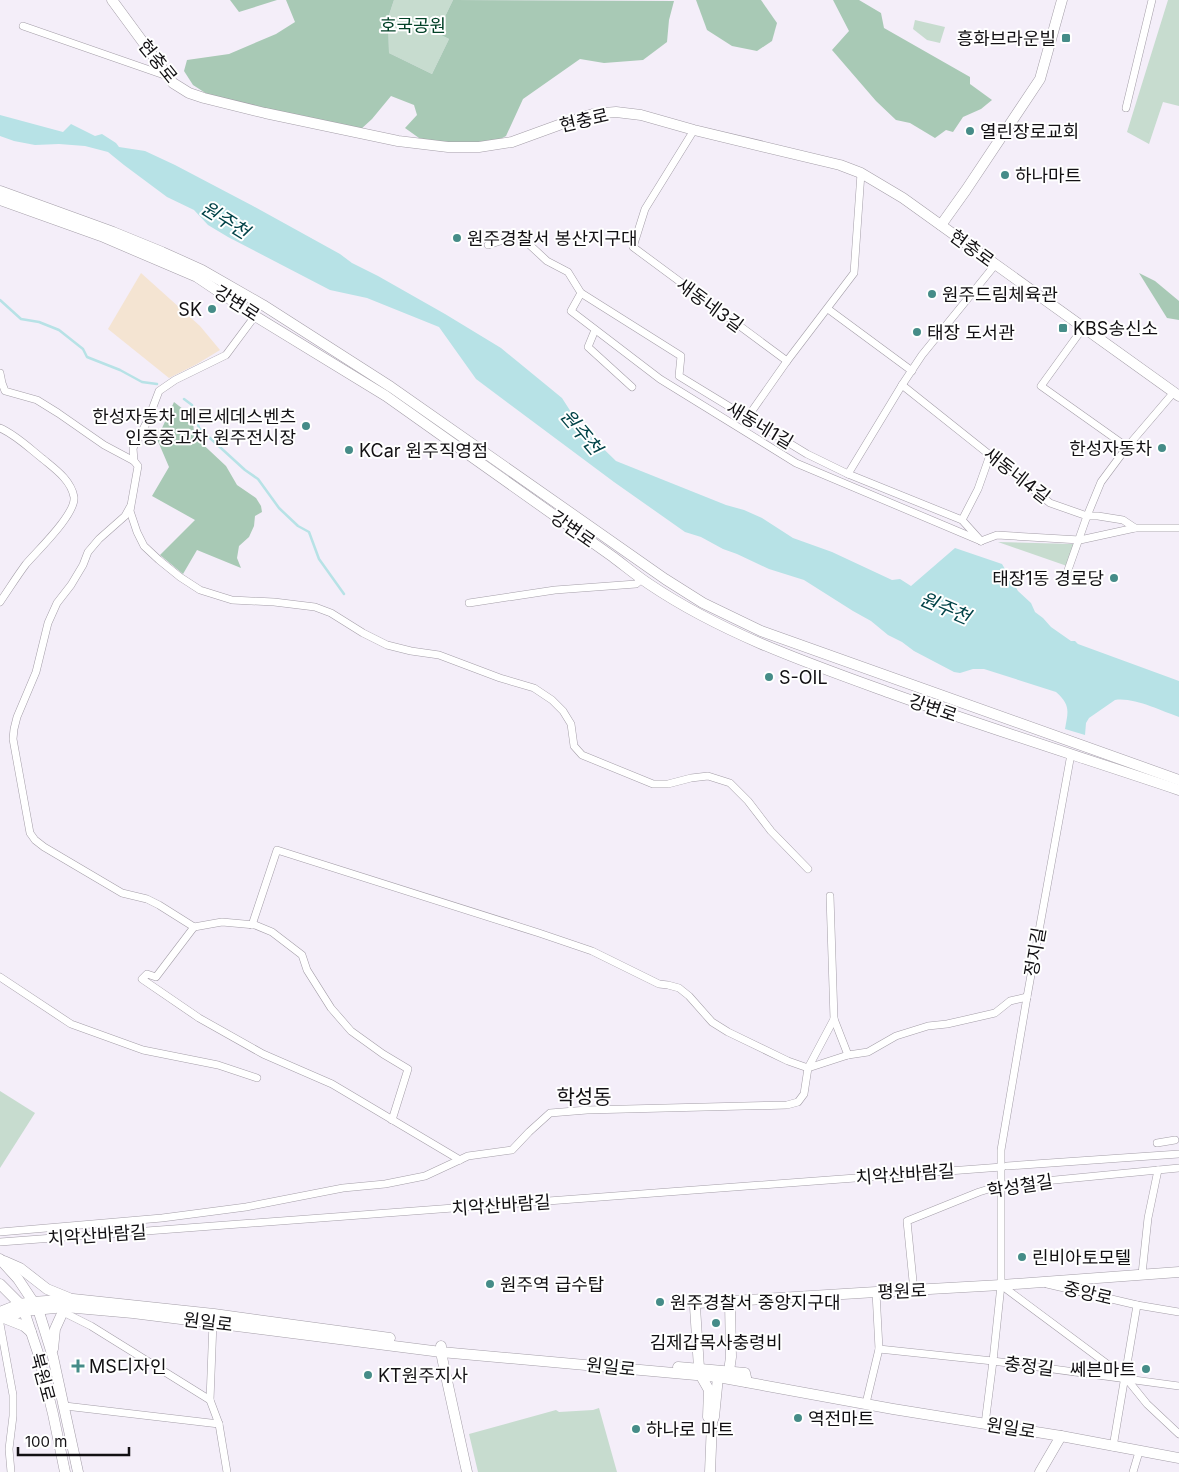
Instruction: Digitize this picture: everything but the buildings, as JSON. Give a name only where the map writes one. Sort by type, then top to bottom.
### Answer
[{"type":"street","name":"현충로","points":[[112,0],[174,83],[188,93],[226,104],[398,141],[448,147],[479,148],[512,142],[593,114],[641,115],[694,130],[806,155],[840,165],[861,173],[903,198],[1176,394],[1127,447],[1101,482],[1068,570]]},
{"type":"street","points":[[941,225],[1040,79],[1062,0]]},
{"type":"street","points":[[1126,108],[1152,0]]},
{"type":"street","points":[[22,26],[167,76]]},
{"type":"street","name":"새동네3길","points":[[694,130],[645,209],[632,247],[787,361]]},
{"type":"street","points":[[748,418],[787,361],[854,273],[861,173]]},
{"type":"street","name":"강변로","points":[[0,191],[162,252],[202,270],[263,305],[391,386],[665,579],[703,603],[761,631],[1073,744],[1179,780]]},
{"type":"street","name":"강변로","points":[[0,200],[101,236],[197,277],[256,316],[386,396],[642,579],[702,616],[760,643],[822,668],[922,704],[1179,790]]},
{"type":"street","name":"새동네1길","points":[[488,245],[519,235],[547,261],[568,272],[581,293],[681,356],[679,376],[807,454],[848,474],[962,520],[981,541]]},
{"type":"street","points":[[848,474],[922,355],[996,265]]},
{"type":"street","points":[[581,293],[571,311],[595,330],[660,379],[796,463],[981,541],[998,535],[1080,540],[1135,528]]},
{"type":"street","points":[[134,461],[133,448],[148,420],[159,391],[175,380],[226,355],[263,305]]},
{"type":"street","points":[[828,308],[912,371]]},
{"type":"street","points":[[1083,328],[1042,386],[1127,447]]},
{"type":"street","points":[[595,330],[588,347],[632,387]]},
{"type":"street","points":[[0,373],[6,391],[37,400],[104,445],[134,461],[138,466],[130,511],[144,546],[180,577],[200,590],[232,600],[315,606],[387,645],[439,655],[500,678],[534,688],[552,700],[563,711],[571,724],[574,746],[582,755],[653,784],[668,784],[708,776],[730,783],[808,869]]},
{"type":"street","name":"새동네4길","points":[[902,385],[1050,503],[1087,516],[1123,520],[1135,528],[1179,528]]},
{"type":"street","points":[[0,428],[10,432],[56,470],[69,484],[74,497],[72,507],[65,520],[25,566],[0,602]]},
{"type":"street","points":[[962,520],[978,489],[990,455]]},
{"type":"street","points":[[132,504],[125,516],[99,539],[88,552],[83,565],[71,585],[57,603],[48,623],[36,672],[17,718],[13,739],[30,833],[34,840],[122,893],[153,902],[194,927],[222,922],[252,925],[272,932],[302,955],[307,970],[330,1008],[351,1031],[408,1069],[392,1120]]},
{"type":"street","points":[[469,603],[555,590],[636,584],[642,579]]},
{"type":"street","points":[[1071,754],[1073,744]]},
{"type":"street","name":"정지길","points":[[985,1424],[1001,1285],[1002,1185],[1004,1167],[1001,1150],[1071,754]]},
{"type":"street","points":[[252,925],[277,850],[592,951],[659,984],[679,988],[689,996],[712,1022],[728,1032],[788,1061],[808,1068],[868,1052],[896,1036],[928,1026],[948,1024],[995,1013],[1010,1001],[1027,997]]},
{"type":"street","points":[[830,896],[834,1019],[848,1056]]},
{"type":"street","points":[[194,927],[156,977],[147,974],[142,978],[199,1018],[255,1050],[332,1084],[460,1160]]},
{"type":"street","points":[[0,977],[71,1024],[143,1050],[218,1064],[257,1078]]},
{"type":"street","points":[[0,1232],[162,1218],[246,1207],[343,1188],[385,1184],[425,1176],[468,1156],[512,1150],[550,1113],[587,1110],[787,1105],[798,1102],[804,1094],[808,1068],[834,1019]]},
{"type":"street","points":[[1157,1143],[1175,1140]]},
{"type":"street","name":"치악산바람길","points":[[0,1242],[1179,1154]]},
{"type":"street","name":"학성철길","points":[[914,1291],[906,1221],[978,1192],[1002,1185],[1179,1168]]},
{"type":"street","points":[[1142,1274],[1148,1218],[1158,1170]]},
{"type":"street","points":[[0,1259],[20,1268],[48,1289],[73,1299]]},
{"type":"street","name":"북원로","points":[[0,1259],[18,1279],[36,1305],[53,1357],[78,1472]]},
{"type":"street","name":"평원로","points":[[700,1372],[696,1305],[698,1303],[914,1291],[1179,1272]]},
{"type":"street","name":"중앙로","points":[[1038,1282],[1137,1305],[1179,1312]]},
{"type":"street","name":"북원로","points":[[0,1284],[22,1308],[31,1332],[51,1405],[65,1472]]},
{"type":"street","points":[[1001,1285],[1126,1378],[1147,1404],[1179,1434]]},
{"type":"street","points":[[866,1403],[879,1349],[876,1292]]},
{"type":"street","name":"원일로","points":[[36,1305],[73,1299],[214,1314],[441,1349],[676,1367],[718,1377],[1179,1458]]},
{"type":"street","points":[[729,1371],[731,1357],[730,1302]]},
{"type":"street","points":[[1,1318],[22,1308],[36,1305]]},
{"type":"street","name":"원일로","points":[[36,1305],[64,1310],[133,1313],[563,1362],[700,1372]]},
{"type":"street","name":"중앙로","points":[[1113,1447],[1137,1305]]},
{"type":"street","points":[[53,1357],[54,1334],[64,1310],[210,1400]]},
{"type":"street","points":[[1,1318],[24,1326],[31,1332]]},
{"type":"street","points":[[1,1318],[14,1395],[9,1449],[11,1472]]},
{"type":"street","points":[[213,1322],[210,1400],[219,1424],[227,1472]]},
{"type":"street","points":[[441,1349],[467,1472]]},
{"type":"street","name":"충정길","points":[[879,1349],[1179,1386]]},
{"type":"street","points":[[710,1472],[712,1422],[718,1377],[729,1371]]},
{"type":"street","points":[[712,1422],[708,1417],[709,1390],[700,1372],[729,1371],[745,1373],[747,1382]]},
{"type":"street","name":"북원로","points":[[65,1406],[219,1424]]},
{"type":"street","points":[[1040,1472],[1061,1436]]},
{"type":"street","points":[[0,1454],[9,1449]]},
{"type":"street","points":[[1133,1472],[1139,1452]]},
{"type":"shaded area","points":[[141,273],[200,326],[220,350],[169,378],[108,329]]},
{"type":"green space","points":[[230,0],[277,0],[239,12]]},
{"type":"green space","points":[[286,0],[394,0],[388,18],[389,53],[432,74],[449,39],[437,33],[453,0],[674,1],[669,20],[667,42],[643,60],[604,63],[580,59],[523,99],[506,136],[489,145],[460,148],[419,138],[405,128],[417,115],[414,105],[391,96],[360,130],[246,107],[207,94],[193,85],[184,71],[187,60],[229,54],[276,34],[295,22]]},
{"type":"green space","name":"호국공원","points":[[394,0],[453,0],[437,33],[449,39],[432,74],[389,53],[388,18]]},
{"type":"green space","points":[[696,0],[761,0],[777,23],[772,41],[757,51],[732,46],[707,30]]},
{"type":"green space","points":[[833,0],[859,0],[881,13],[884,28],[970,77],[970,84],[992,100],[981,109],[963,117],[953,132],[946,130],[935,138],[910,123],[896,120],[876,101],[832,50],[849,31]]},
{"type":"green space","points":[[1168,0],[1179,0],[1179,106],[1163,102],[1149,144],[1127,132]]},
{"type":"green space","points":[[915,20],[945,27],[940,43],[927,40],[913,29]]},
{"type":"green space","points":[[1139,273],[1155,281],[1179,301],[1179,320],[1167,318]]},
{"type":"green space","points":[[174,402],[193,417],[194,436],[226,466],[237,485],[256,498],[261,506],[262,512],[255,516],[254,526],[249,537],[239,546],[237,558],[241,568],[197,550],[183,574],[160,555],[195,520],[152,496],[169,467],[157,439]]},
{"type":"green space","points":[[998,542],[1074,544],[1067,566]]},
{"type":"green space","points":[[0,1091],[35,1113],[0,1168]]},
{"type":"green space","points":[[599,1408],[617,1472],[478,1472],[469,1434],[556,1410],[559,1412]]},
{"type":"water","name":"원주천","points":[[0,115],[63,132],[71,124],[95,136],[102,134],[119,147],[145,151],[253,206],[340,254],[352,263],[445,314],[501,348],[562,398],[580,426],[616,461],[726,505],[744,510],[762,518],[793,538],[832,552],[892,580],[900,579],[911,586],[955,548],[1002,564],[1018,591],[1031,603],[1035,612],[1051,627],[1071,641],[1179,681],[1179,717],[1139,702],[1115,700],[1089,718],[1086,723],[1085,735],[1065,729],[1067,709],[1064,701],[1056,692],[984,669],[973,669],[960,673],[954,672],[914,651],[888,635],[871,621],[804,580],[769,569],[701,537],[685,532],[614,482],[476,379],[439,327],[367,298],[330,290],[228,237],[208,225],[194,210],[167,197],[108,152],[85,146],[35,145],[0,136]]},
{"type":"waterway","points":[[0,300],[21,319],[39,322],[59,330],[83,349],[87,357],[120,370],[142,382],[157,384]]},
{"type":"waterway","points":[[184,399],[192,405],[199,428],[245,470],[258,479],[279,508],[298,526],[309,532],[319,559],[344,594]]},
{"type":"place","name":"흥화브라운빌","points":[[1066,38]]},
{"type":"place","name":"열린장로교회","points":[[970,131]]},
{"type":"place","name":"하나마트","points":[[1005,175]]},
{"type":"place","name":"원주경찰서 봉산지구대","points":[[457,238]]},
{"type":"place","name":"원주드림체육관","points":[[932,294]]},
{"type":"place","name":"SK","points":[[212,309]]},
{"type":"place","name":"KBS송신소","points":[[1063,328]]},
{"type":"place","name":"태장 도서관","points":[[917,332]]},
{"type":"place","name":"한성자동차 메르세데스벤츠 인증중고차 원주전시장","points":[[306,426]]},
{"type":"place","name":"한성자동차","points":[[1162,448]]},
{"type":"place","name":"KCar 원주직영점","points":[[349,450]]},
{"type":"place","name":"태장1동 경로당","points":[[1114,578]]},
{"type":"place","name":"S-OIL","points":[[769,677]]},
{"type":"place","name":"린비아토모텔","points":[[1022,1257]]},
{"type":"place","name":"원주역 급수탑","points":[[490,1284]]},
{"type":"place","name":"원주경찰서 중앙지구대","points":[[660,1302]]},
{"type":"place","name":"김제갑목사충령비","points":[[716,1323]]},
{"type":"place","name":"MS디자인","points":[[78,1366]]},
{"type":"place","name":"쎄븐마트","points":[[1146,1369]]},
{"type":"place","name":"KT원주지사","points":[[368,1375]]},
{"type":"place","name":"역전마트","points":[[798,1418]]},
{"type":"place","name":"하나로 마트","points":[[636,1429]]},
{"type":"district","name":"학성동","points":[[584,1097]]}]
